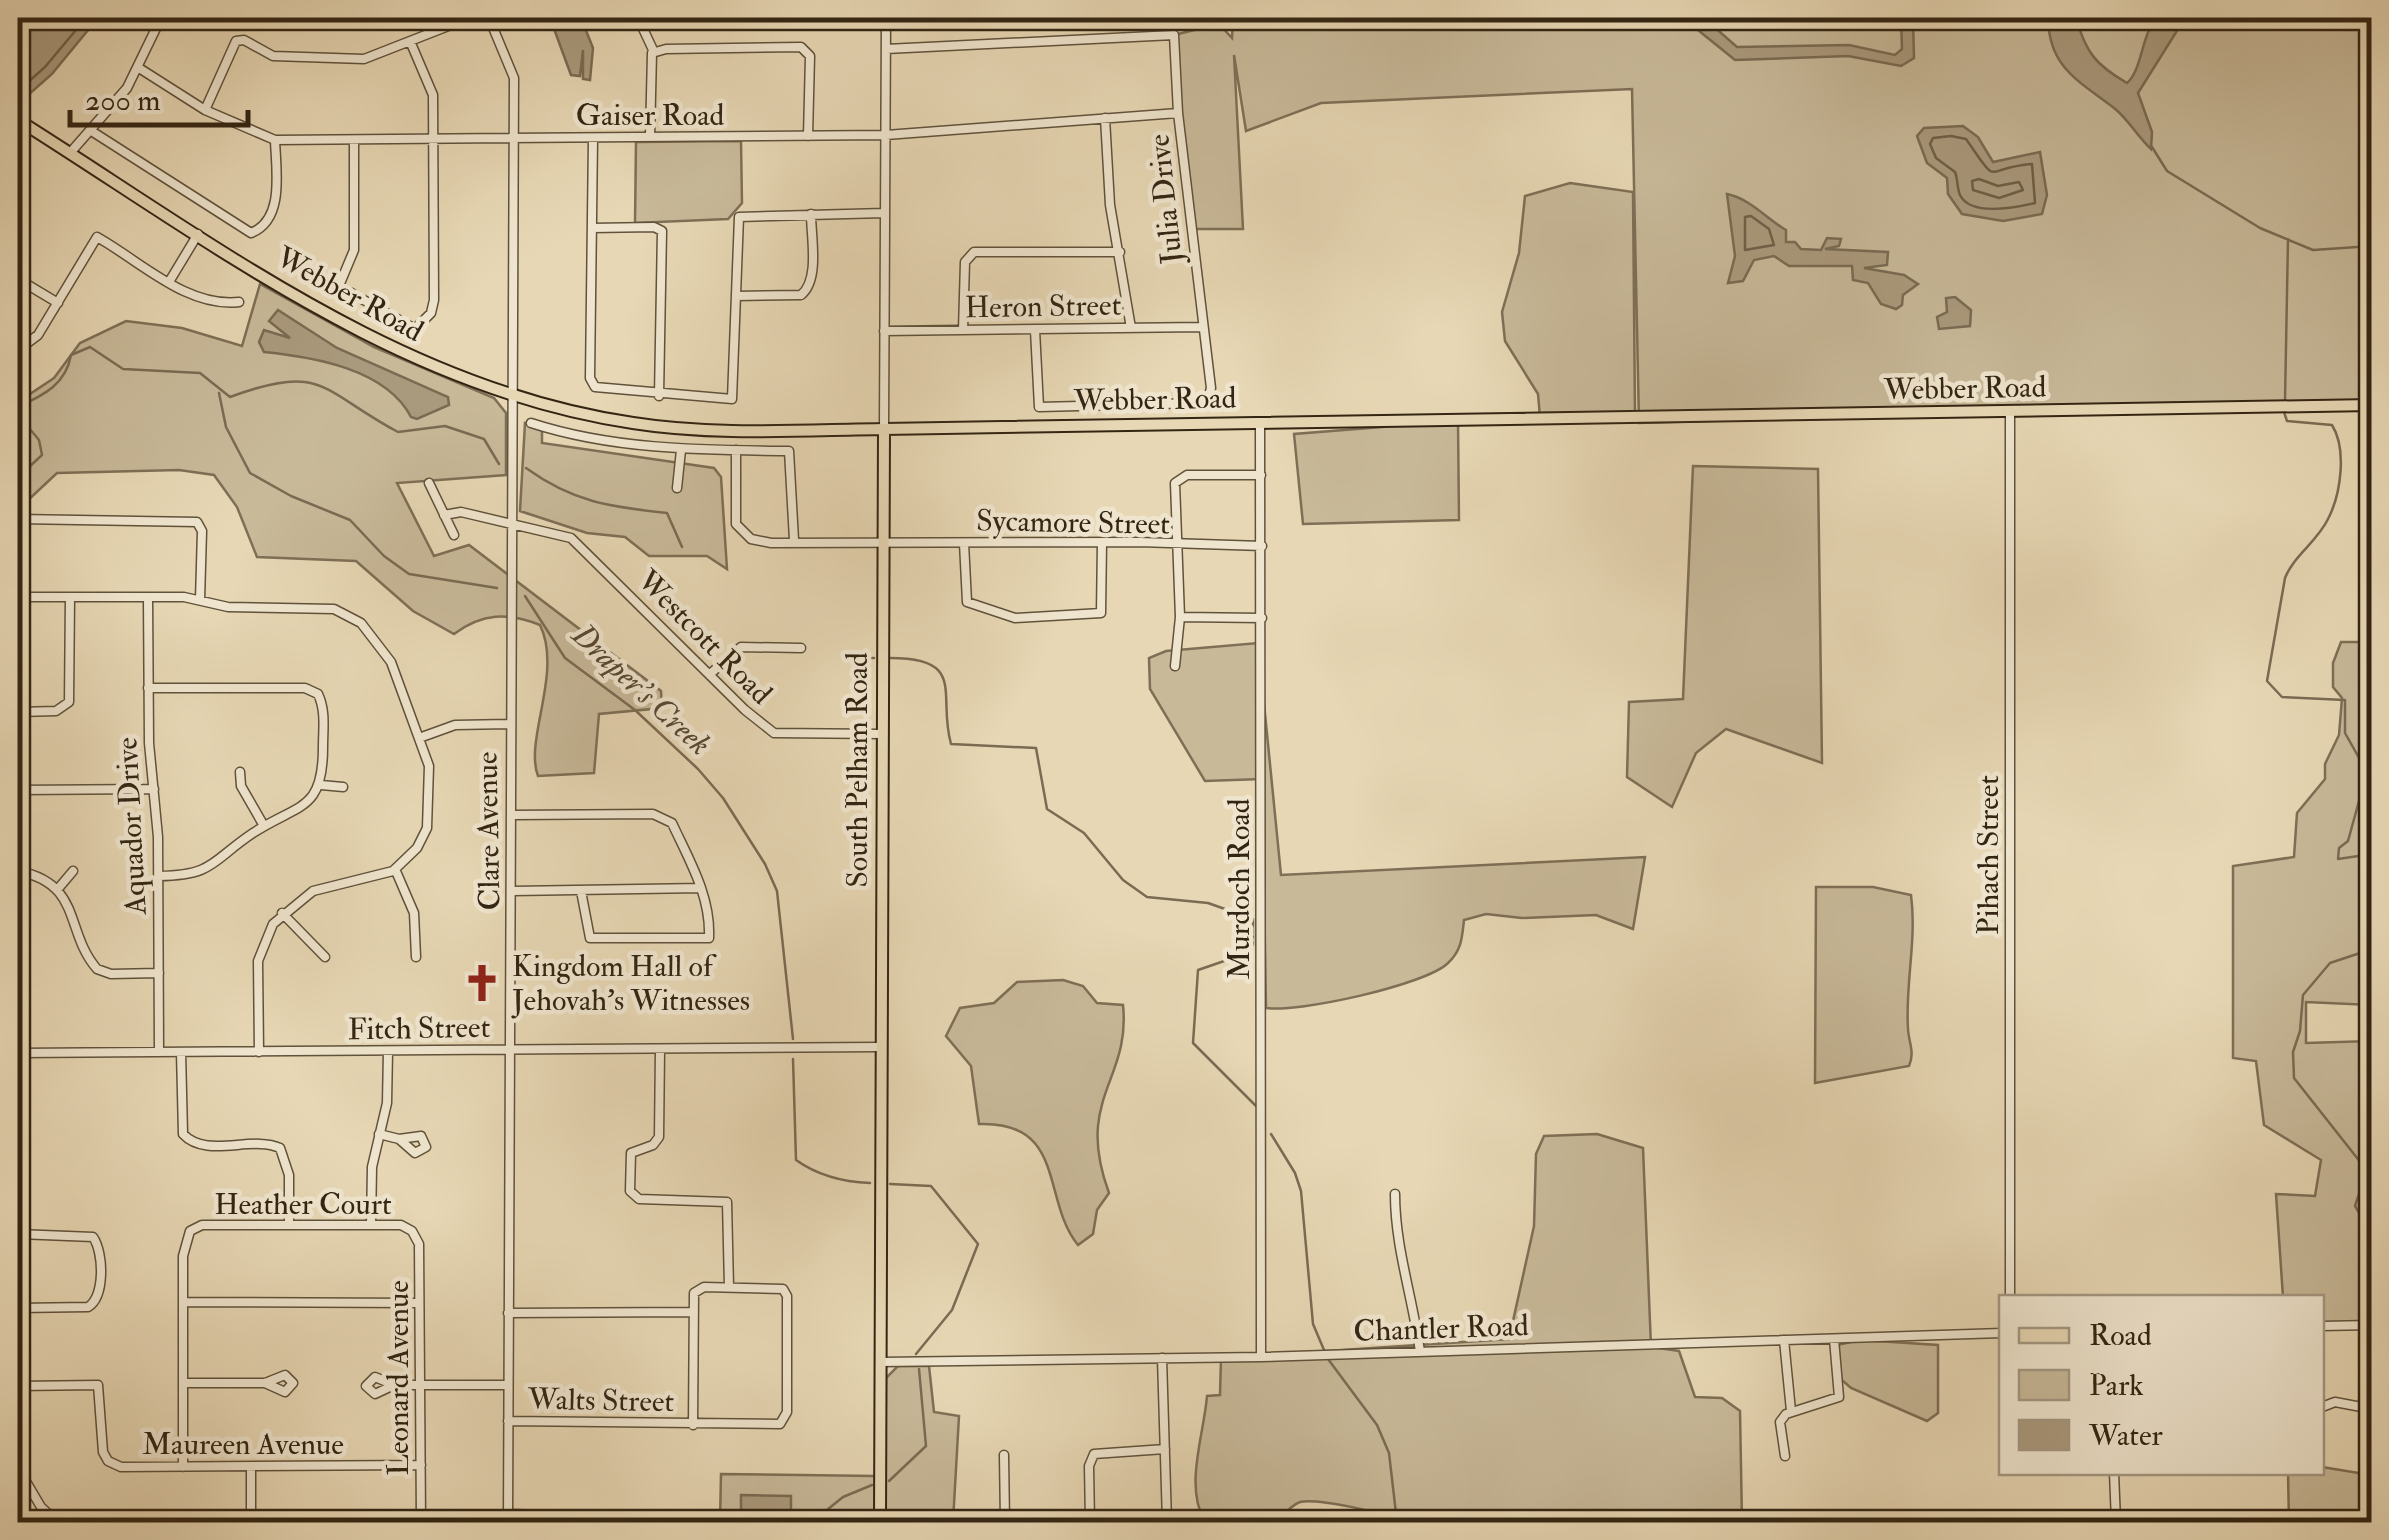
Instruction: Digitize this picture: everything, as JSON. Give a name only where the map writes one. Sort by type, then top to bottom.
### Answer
[{"type":"main road","name":"Webber Road","points":[[18,120],[364,335],[421,363],[513,396],[660,427],[884,429],[2372,405]]},
{"type":"main road","name":"South Pelham Road","points":[[880,1522],[884,429]]},
{"type":"street","points":[[70,153],[93,132],[139,68],[161,18]]},
{"type":"street","points":[[205,110],[231,48],[240,40],[273,56],[373,57],[469,18]]},
{"type":"street","name":"Clare Avenue","points":[[489,18],[514,78],[508,1518]]},
{"type":"street","points":[[638,18],[654,52]]},
{"type":"street","name":"South Pelham Road","points":[[884,429],[886,18]]},
{"type":"street","name":"Julia Drive","points":[[886,49],[1168,32],[1174,35],[1178,113],[1211,388],[1208,399],[1199,403],[1039,407],[1035,330]]},
{"type":"street","points":[[354,140],[354,250],[339,286],[415,330],[431,313],[434,300],[433,139],[432,87],[410,41]]},
{"type":"street","points":[[654,52],[808,50],[808,136]]},
{"type":"street","points":[[650,137],[650,60],[654,52]]},
{"type":"street","name":"Gaiser Road","points":[[139,68],[205,110],[275,140],[886,135],[1178,113]]},
{"type":"street","points":[[1105,118],[1110,204],[1131,328]]},
{"type":"street","points":[[93,132],[250,233],[262,228],[276,203],[275,140]]},
{"type":"street","points":[[593,138],[592,383],[660,396],[734,398],[739,217],[885,213]]},
{"type":"street","points":[[736,296],[805,292],[812,280],[811,214]]},
{"type":"street","points":[[592,228],[654,227],[662,231],[660,396]]},
{"type":"street","points":[[170,282],[198,234]]},
{"type":"street","points":[[18,350],[38,335],[97,237],[209,301],[239,302]]},
{"type":"street","points":[[963,330],[964,262],[974,252],[1120,252]]},
{"type":"street","points":[[18,279],[58,303]]},
{"type":"street","name":"Heron Street","points":[[884,330],[1202,327]]},
{"type":"street","name":"Pihach Street","points":[[2010,413],[2010,1295]]},
{"type":"street","name":"Murdoch Road","points":[[1260,422],[1261,1357]]},
{"type":"street","points":[[531,423],[560,432],[682,450],[789,451],[794,540]]},
{"type":"street","points":[[677,488],[682,450]]},
{"type":"street","name":"Sycamore Street","points":[[736,450],[736,524],[750,539],[771,543],[1102,542],[1262,546]]},
{"type":"street","points":[[1175,666],[1180,659],[1180,617],[1175,483],[1180,478],[1261,475]]},
{"type":"street","points":[[429,483],[454,536]]},
{"type":"street","name":"Westcott Road","points":[[444,515],[461,512],[571,538],[588,550],[774,733],[883,734]]},
{"type":"street","points":[[18,519],[196,522],[202,531],[200,600]]},
{"type":"street","points":[[964,543],[967,602],[1015,618],[1101,613],[1102,542]]},
{"type":"street","points":[[18,597],[148,597],[200,600],[228,607],[325,607],[355,618],[392,664],[429,766],[426,828],[418,848],[395,869],[313,891],[282,913],[260,951],[259,1052]]},
{"type":"street","points":[[18,712],[56,711],[68,702],[70,597]]},
{"type":"street","name":"Aquador Drive","points":[[148,597],[148,688],[159,876],[159,1052]]},
{"type":"street","points":[[1180,617],[1262,618]]},
{"type":"street","points":[[710,674],[741,646],[801,648]]},
{"type":"street","points":[[148,688],[311,689],[323,706],[321,784],[305,806],[264,826],[209,869],[159,876]]},
{"type":"street","points":[[419,738],[455,725],[509,724]]},
{"type":"street","points":[[240,772],[242,786],[264,826]]},
{"type":"street","points":[[321,784],[343,788]]},
{"type":"street","points":[[18,790],[154,789]]},
{"type":"street","points":[[512,815],[653,814],[672,823],[710,912],[710,938],[590,938],[581,891]]},
{"type":"street","points":[[395,869],[414,913],[416,957]]},
{"type":"street","points":[[18,871],[42,878],[57,890],[72,911],[97,969],[107,974],[159,973]]},
{"type":"street","points":[[57,890],[74,871]]},
{"type":"street","points":[[513,891],[701,888]]},
{"type":"street","points":[[282,913],[325,957]]},
{"type":"street","name":"Fitch Street","points":[[18,1053],[880,1047]]},
{"type":"street","points":[[660,1049],[660,1138],[654,1145],[630,1150],[631,1198],[727,1202],[729,1287]]},
{"type":"street","points":[[180,1052],[184,1134],[196,1144],[268,1144],[280,1148],[289,1175],[289,1224]]},
{"type":"street","points":[[371,1225],[372,1167],[388,1103],[388,1052]]},
{"type":"street","points":[[379,1134],[400,1139]]},
{"type":"street","points":[[1396,1194],[1396,1238],[1412,1292],[1420,1352]]},
{"type":"street","name":"Heather Court","points":[[183,1302],[184,1243],[190,1231],[202,1224],[401,1225],[414,1234]]},
{"type":"street","points":[[18,1234],[93,1237],[99,1248],[99,1293],[96,1302],[86,1308],[18,1308]]},
{"type":"street","name":"Leonard Avenue","points":[[414,1234],[419,1244],[421,1522]]},
{"type":"street","name":"Walts Street","points":[[508,1421],[632,1420],[693,1425],[783,1425],[787,1412],[786,1288],[694,1288],[693,1425]]},
{"type":"street","points":[[184,1467],[183,1302],[419,1303]]},
{"type":"street","points":[[508,1313],[692,1312]]},
{"type":"street","points":[[2324,1326],[2372,1325]]},
{"type":"street","name":"Chantler Road","points":[[881,1362],[1261,1357],[1999,1333]]},
{"type":"street","points":[[1785,1456],[1780,1422],[1791,1411],[1840,1397],[1834,1338]]},
{"type":"street","points":[[1784,1340],[1791,1411]]},
{"type":"street","points":[[1162,1358],[1167,1522]]},
{"type":"street","points":[[183,1383],[265,1384]]},
{"type":"street","name":"Maureen Avenue","points":[[18,1386],[96,1384],[102,1391],[102,1448],[108,1461],[121,1467],[421,1466]]},
{"type":"street","points":[[394,1385],[508,1384]]},
{"type":"street","points":[[2324,1406],[2335,1402],[2372,1409]]},
{"type":"street","points":[[1082,1522],[1090,1522],[1089,1466],[1094,1454],[1165,1449]]},
{"type":"street","points":[[1004,1455],[1005,1522]]},
{"type":"street","points":[[250,1466],[251,1522]]},
{"type":"street","points":[[18,1468],[41,1507],[57,1522]]},
{"type":"street","points":[[2114,1475],[2116,1522]]},
{"type":"street","points":[[508,1518],[673,1522]]},
{"type":"green space","points":[[1233,18],[2369,18],[2371,402],[1639,423],[1632,89],[1321,103],[1246,131],[1234,55],[1243,229],[1191,229],[1174,35],[1219,24],[1232,38]]},
{"type":"green space","points":[[741,141],[742,203],[728,219],[635,223],[636,142]]},
{"type":"green space","points":[[1570,183],[1633,192],[1635,416],[1540,417],[1538,394],[1505,341],[1502,312],[1519,253],[1525,196]]},
{"type":"green space","points":[[260,284],[374,347],[494,398],[506,413],[506,475],[397,483],[434,556],[469,545],[661,691],[662,708],[599,714],[594,773],[538,776],[536,744],[547,663],[540,625],[517,618],[485,618],[454,634],[413,611],[356,561],[257,557],[237,507],[214,475],[179,470],[57,473],[25,503],[18,504],[18,402],[54,378],[80,343],[126,321],[182,328],[242,346]]},
{"type":"green space","points":[[1458,421],[1459,520],[1303,524],[1294,434]]},
{"type":"green space","points":[[525,423],[542,428],[542,443],[714,468],[721,477],[727,569],[707,556],[649,556],[625,537],[587,533],[520,511]]},
{"type":"green space","points":[[1693,466],[1818,469],[1822,763],[1726,729],[1696,753],[1672,807],[1627,777],[1629,702],[1683,699]]},
{"type":"green space","points":[[2341,642],[2371,642],[2371,1005],[2306,1002],[2306,1043],[2371,1041],[2371,1327],[2324,1328],[2324,1295],[2283,1295],[2276,1194],[2315,1196],[2321,1160],[2264,1125],[2256,1061],[2233,1058],[2233,866],[2294,857],[2297,813],[2325,779],[2325,764],[2339,735],[2342,698],[2333,687],[2333,663]]},
{"type":"green space","points":[[1258,643],[1281,875],[1645,857],[1633,929],[1596,915],[1522,918],[1486,914],[1464,920],[1460,943],[1448,963],[1415,980],[1360,996],[1266,1008],[1262,779],[1205,781],[1150,689],[1149,658],[1166,651]]},
{"type":"green space","points":[[1816,887],[1873,887],[1911,895],[1909,1066],[1815,1083]]},
{"type":"green space","points":[[1063,980],[1083,986],[1097,1003],[1123,1005],[1119,1053],[1100,1112],[1098,1134],[1109,1193],[1097,1210],[1093,1234],[1078,1245],[1067,1227],[1039,1149],[1026,1135],[1007,1126],[979,1124],[971,1066],[946,1036],[960,1008],[994,1003],[1017,982]]},
{"type":"green space","points":[[1597,1134],[1643,1148],[1651,1347],[1679,1351],[1695,1397],[1722,1398],[1740,1411],[1742,1522],[1398,1522],[1368,1511],[1308,1501],[1293,1505],[1277,1522],[1205,1522],[1196,1493],[1197,1460],[1207,1396],[1220,1395],[1221,1358],[1509,1339],[1534,1226],[1536,1154],[1544,1136]]},
{"type":"green space","points":[[1860,1340],[1938,1345],[1938,1413],[1927,1421],[1851,1388],[1836,1375],[1833,1346]]},
{"type":"green space","points":[[898,1366],[929,1366],[934,1412],[959,1416],[953,1522],[927,1522],[925,1515],[885,1516],[886,1378]]},
{"type":"green space","points":[[2324,1467],[2371,1475],[2368,1522],[2289,1522],[2288,1475],[2324,1475]]},
{"type":"green space","points":[[721,1474],[875,1476],[875,1522],[720,1522]]},
{"type":"water","points":[[18,18],[98,18],[52,74],[18,104]]},
{"type":"water","points":[[550,18],[581,18],[593,48],[590,80],[583,79],[583,50],[580,76],[571,75]]},
{"type":"water","points":[[1683,18],[1704,18],[1737,47],[1849,45],[1895,55],[1902,49],[1901,18],[1913,18],[1914,58],[1901,66],[1848,56],[1735,60]]},
{"type":"water","points":[[2048,18],[2076,18],[2094,57],[2127,83],[2156,18],[2185,18],[2138,93],[2152,132],[2151,149],[2119,112],[2068,72],[2054,49]]},
{"type":"water","points":[[1963,126],[1978,137],[1993,162],[2040,152],[2047,195],[2042,214],[2003,221],[1962,214],[1948,194],[1947,178],[1927,163],[1917,136],[1924,128]]},
{"type":"water","points":[[1727,194],[1751,205],[1786,230],[1786,242],[1795,242],[1801,249],[1821,250],[1827,238],[1841,239],[1839,246],[1825,249],[1888,252],[1887,265],[1864,268],[1904,275],[1918,284],[1903,295],[1902,305],[1896,309],[1881,304],[1868,283],[1853,280],[1852,266],[1789,266],[1774,256],[1754,260],[1743,281],[1728,283],[1735,256]]},
{"type":"water","points":[[1955,297],[1971,310],[1970,326],[1939,329],[1937,317],[1947,312],[1946,298]]},
{"type":"water","points":[[278,310],[337,348],[448,397],[449,405],[417,419],[385,387],[347,368],[264,352],[259,342],[264,330],[290,338],[269,321]]},
{"type":"water","points":[[741,1495],[791,1496],[791,1521],[741,1522]]},
{"type":"waterway","points":[[2152,147],[2167,171],[2260,228],[2313,250],[2372,246]]},
{"type":"waterway","points":[[2285,401],[2288,239]]},
{"type":"waterway","name":"Draper's Creek","points":[[18,469],[28,468],[42,455],[39,440],[20,417],[20,406],[53,387],[64,374],[71,355],[90,347],[123,369],[200,373],[230,397],[285,382],[320,386],[398,432],[445,426],[484,439],[499,464]]},
{"type":"waterway","name":"Draper's Creek","points":[[219,393],[226,427],[250,473],[291,496],[350,520],[384,556],[409,574],[497,588]]},
{"type":"waterway","points":[[2284,412],[2287,421],[2332,425],[2340,446],[2340,472],[2328,519],[2285,578],[2267,681],[2282,697],[2345,700],[2345,733],[2367,772],[2348,841],[2339,848],[2338,859],[2365,855],[2372,866]]},
{"type":"waterway","name":"Draper's Creek","points":[[526,468],[576,496],[667,513],[682,547]]},
{"type":"waterway","name":"Draper's Creek","points":[[525,596],[565,658],[635,710],[698,769],[723,798],[765,864],[777,891],[793,1039]]},
{"type":"waterway","points":[[851,658],[874,658]]},
{"type":"waterway","name":"Draper's Creek","points":[[890,658],[914,660],[940,672],[951,744],[1036,748],[1047,809],[1084,833],[1123,880],[1147,897],[1208,903],[1253,919],[1253,945],[1233,958],[1198,970],[1193,1043],[1256,1106]]},
{"type":"waterway","points":[[2372,949],[2330,963],[2303,995],[2300,1031],[2293,1052],[2294,1078],[2361,1163],[2365,1176],[2355,1206],[2372,1234]]},
{"type":"waterway","points":[[793,1059],[796,1160],[831,1177],[870,1183]]},
{"type":"waterway","name":"Draper's Creek","points":[[1271,1134],[1295,1173],[1301,1191],[1313,1324],[1324,1350]]},
{"type":"waterway","name":"Draper's Creek","points":[[890,1184],[931,1186],[978,1244],[952,1310],[916,1354]]},
{"type":"waterway","name":"Draper's Creek","points":[[1328,1359],[1377,1425],[1389,1453],[1397,1522]]},
{"type":"waterway","name":"Draper's Creek","points":[[889,1481],[926,1446],[919,1369]]},
{"type":"waterway","name":"Draper's Creek","points":[[812,1522],[843,1497],[872,1485]]},
{"type":"place","name":"Kingdom Hall of Jehovah's Witnesses","points":[[482,983]]}]
